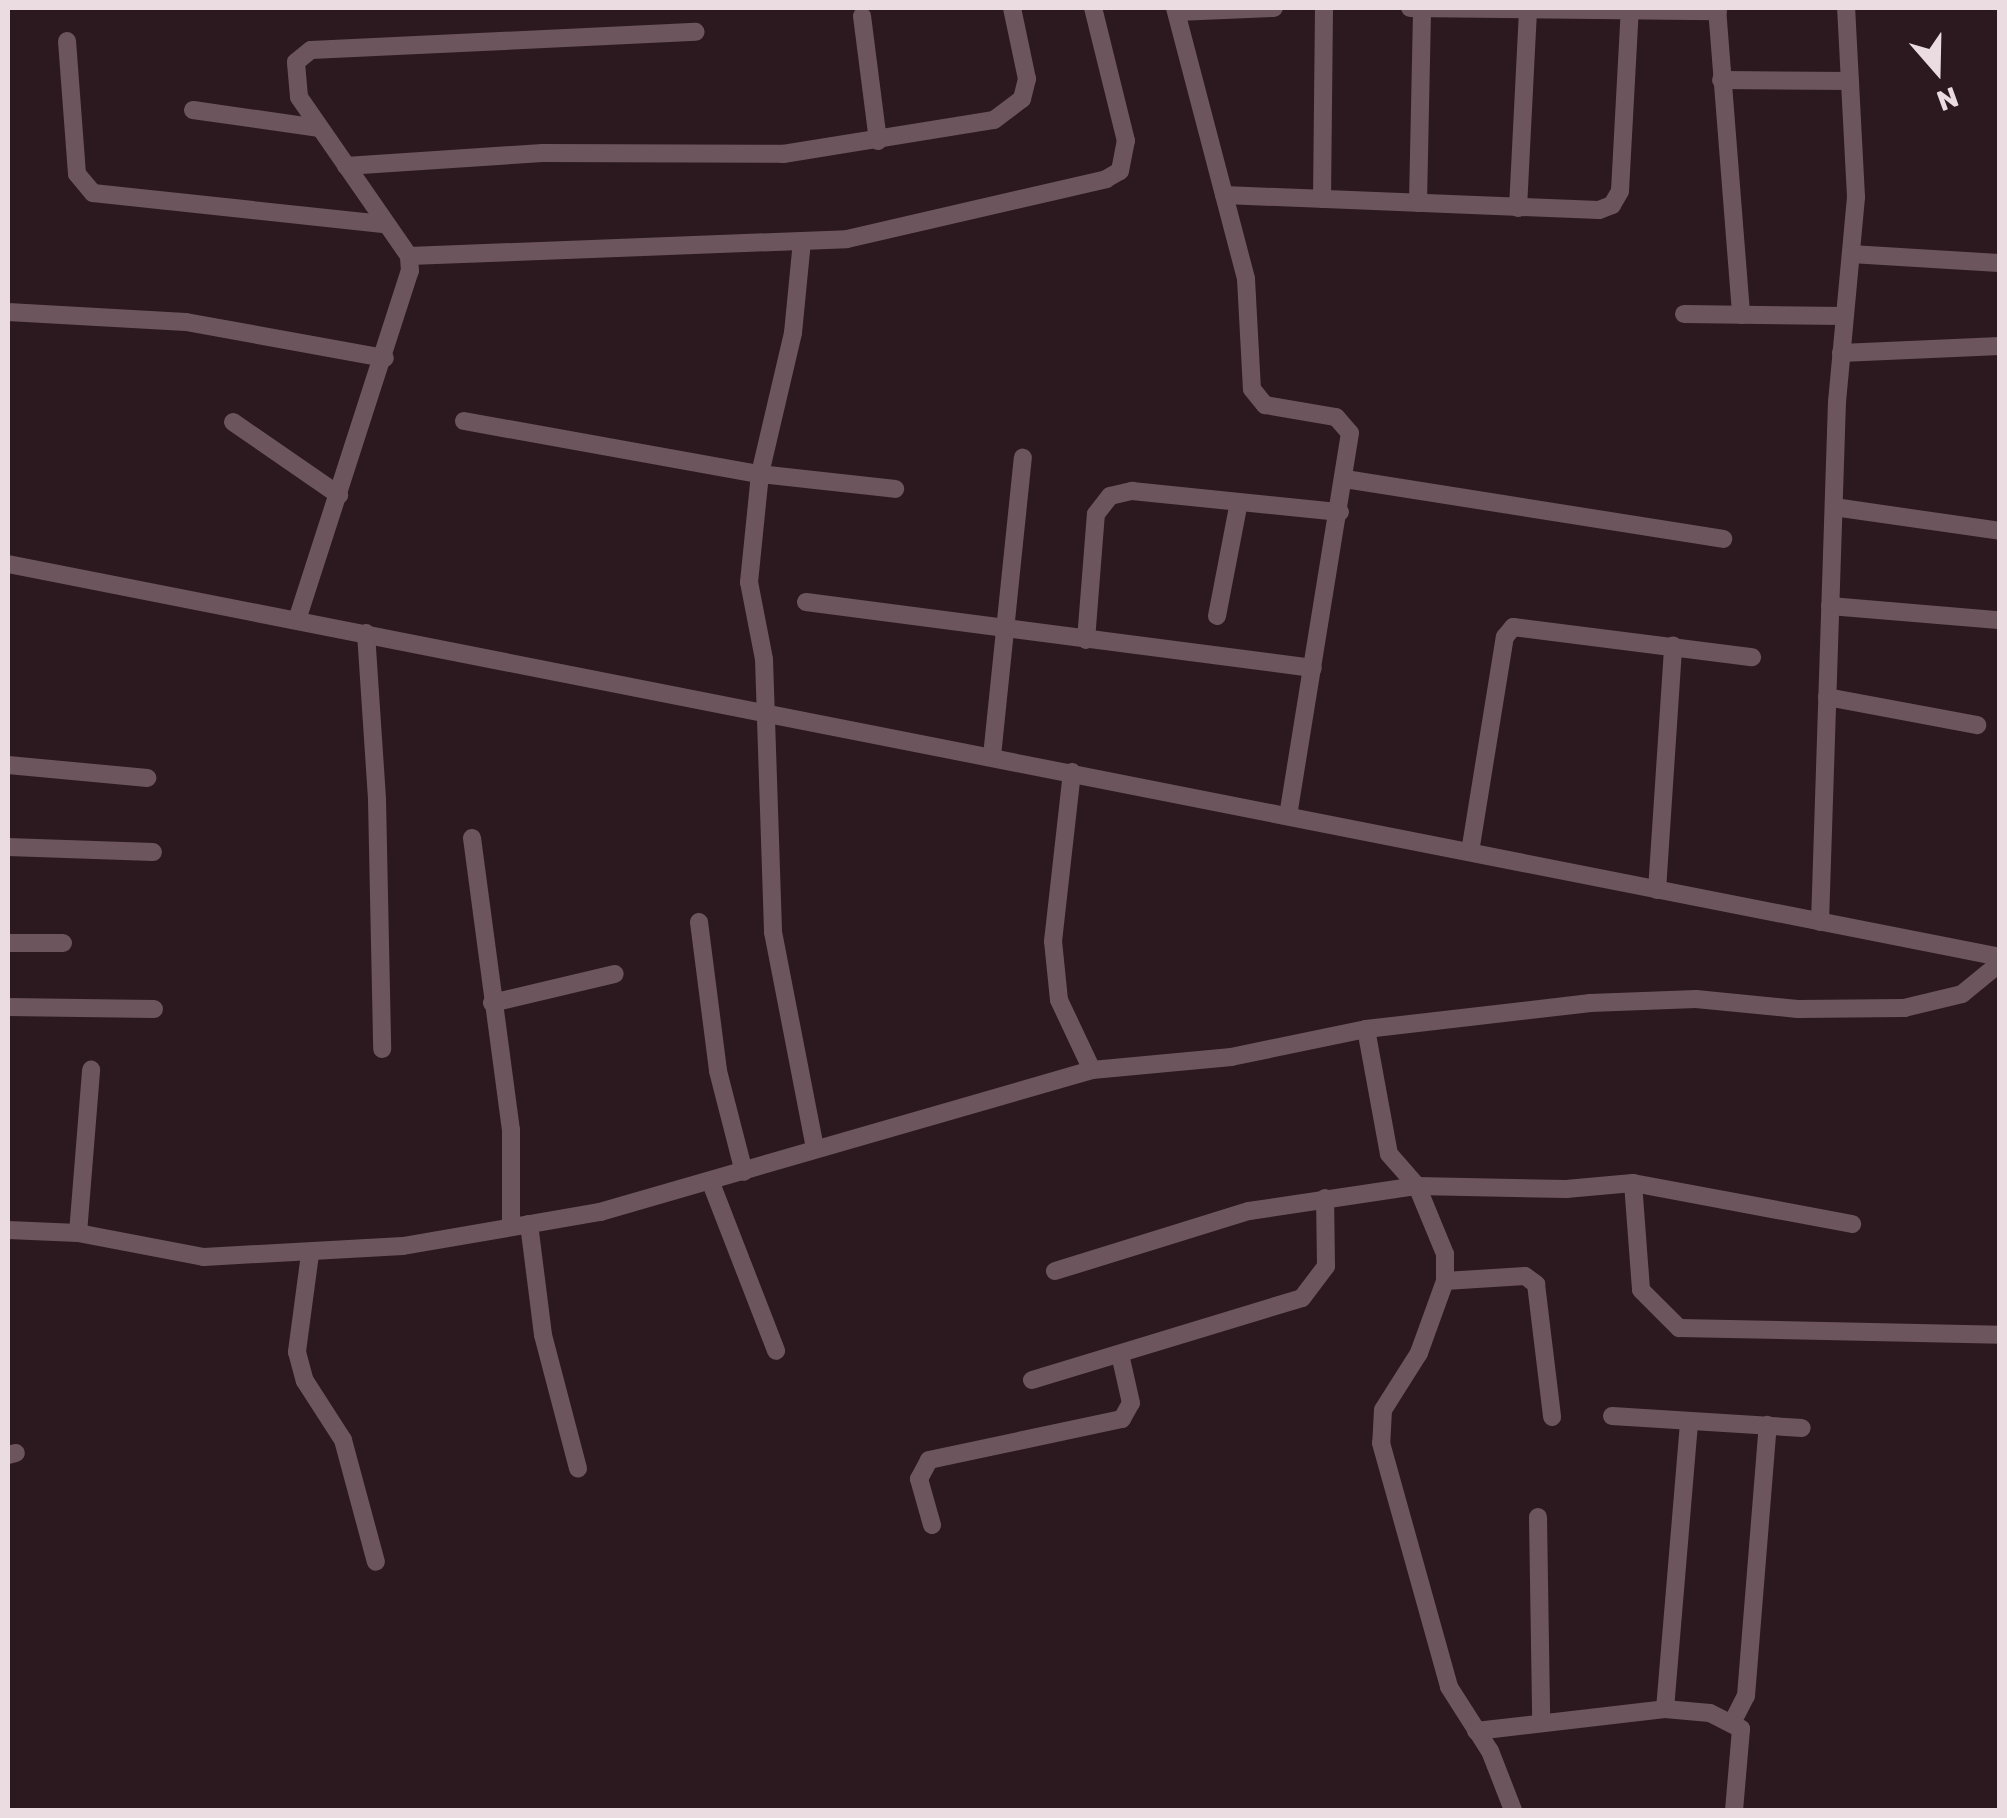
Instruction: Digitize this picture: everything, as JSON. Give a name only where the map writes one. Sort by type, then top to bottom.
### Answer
[{"type":"street","points":[[346,166],[544,153],[783,154],[994,120],[1014,109],[1027,80],[1014,8]]},
{"type":"street","points":[[409,256],[802,241],[912,228],[1120,171],[1126,141],[1093,8]]},
{"type":"street","points":[[1274,8],[1176,10],[1250,302],[1252,389],[1265,405],[1347,424],[1345,480],[1288,815]]},
{"type":"street","points":[[1322,199],[1324,8]]},
{"type":"street","points":[[1410,8],[1717,9],[1741,315]]},
{"type":"street","points":[[1418,203],[1422,8]]},
{"type":"street","points":[[1820,922],[1840,353],[1856,197],[1846,8]]},
{"type":"street","points":[[1518,208],[1528,9]]},
{"type":"street","points":[[1224,195],[1599,210],[1620,192],[1630,10]]},
{"type":"street","points":[[862,16],[878,141]]},
{"type":"street","points":[[297,620],[385,358],[409,256],[320,128],[292,79],[296,62],[310,50],[696,32]]},
{"type":"street","points":[[66,41],[77,174],[92,193],[386,224]]},
{"type":"street","points":[[1721,80],[1850,82]]},
{"type":"street","points":[[193,110],[320,128]]},
{"type":"street","points":[[802,241],[793,333],[760,474],[750,592],[766,713],[773,932],[816,1149]]},
{"type":"street","points":[[1851,254],[1999,263]]},
{"type":"street","points":[[8,312],[186,322],[385,358]]},
{"type":"street","points":[[1684,314],[1843,316]]},
{"type":"street","points":[[1840,353],[2000,346]]},
{"type":"street","points":[[464,421],[760,474],[895,489]]},
{"type":"street","points":[[234,422],[339,494]]},
{"type":"street","points":[[992,756],[1024,458]]},
{"type":"street","points":[[1345,480],[1723,538]]},
{"type":"street","points":[[1086,640],[1096,514],[1110,496],[1132,490],[1340,512]]},
{"type":"street","points":[[1217,616],[1240,502]]},
{"type":"street","points":[[1834,507],[2000,531]]},
{"type":"street","points":[[8,564],[992,756],[2000,960]]},
{"type":"street","points":[[806,602],[1313,668]]},
{"type":"street","points":[[1830,606],[1998,620]]},
{"type":"street","points":[[1470,852],[1508,631],[1529,625],[1752,658]]},
{"type":"street","points":[[366,633],[378,800],[382,1049]]},
{"type":"street","points":[[1657,890],[1673,646]]},
{"type":"street","points":[[1827,696],[1978,725]]},
{"type":"street","points":[[8,765],[147,778]]},
{"type":"street","points":[[1072,772],[1053,940],[1059,1000],[1092,1070]]},
{"type":"street","points":[[472,838],[520,1225],[543,1335],[578,1468]]},
{"type":"street","points":[[8,848],[153,852]]},
{"type":"street","points":[[699,922],[718,1071],[744,1172]]},
{"type":"street","points":[[8,942],[63,943]]},
{"type":"street","points":[[8,1230],[78,1233],[204,1257],[310,1254],[520,1225],[711,1183],[1092,1070],[1231,1057],[1366,1030],[1590,1003],[1696,999],[1798,1009],[1904,1008],[1962,994],[2000,960]]},
{"type":"street","points":[[492,1002],[614,974]]},
{"type":"street","points":[[8,1007],[154,1009]]},
{"type":"street","points":[[1366,1030],[1389,1154],[1417,1186],[1445,1254],[1445,1280],[1418,1353],[1380,1426],[1398,1515],[1449,1687],[1476,1731],[1513,1810]]},
{"type":"street","points":[[78,1233],[91,1070]]},
{"type":"street","points":[[711,1183],[776,1351]]},
{"type":"street","points":[[1633,1183],[1642,1290],[1679,1328],[2000,1335]]},
{"type":"street","points":[[1055,1271],[1165,1233],[1326,1198],[1417,1186],[1566,1189],[1633,1183],[1852,1224]]},
{"type":"street","points":[[1032,1380],[1302,1298],[1326,1266],[1326,1198]]},
{"type":"street","points":[[310,1254],[298,1352],[305,1381],[343,1440],[376,1562]]},
{"type":"street","points":[[1445,1280],[1525,1276],[1536,1284],[1552,1417]]},
{"type":"street","points":[[932,1525],[919,1479],[928,1460],[1122,1419],[1131,1404],[1120,1354]]},
{"type":"street","points":[[1612,1416],[1802,1428]]},
{"type":"street","points":[[1665,1709],[1689,1420]]},
{"type":"street","points":[[1733,1721],[1746,1696],[1768,1426]]},
{"type":"street","points":[[1538,1517],[1541,1719]]},
{"type":"street","points":[[1476,1731],[1541,1719],[1665,1709],[1733,1721]]},
{"type":"street","points":[[1733,1721],[1743,1743],[1734,1810]]}]
